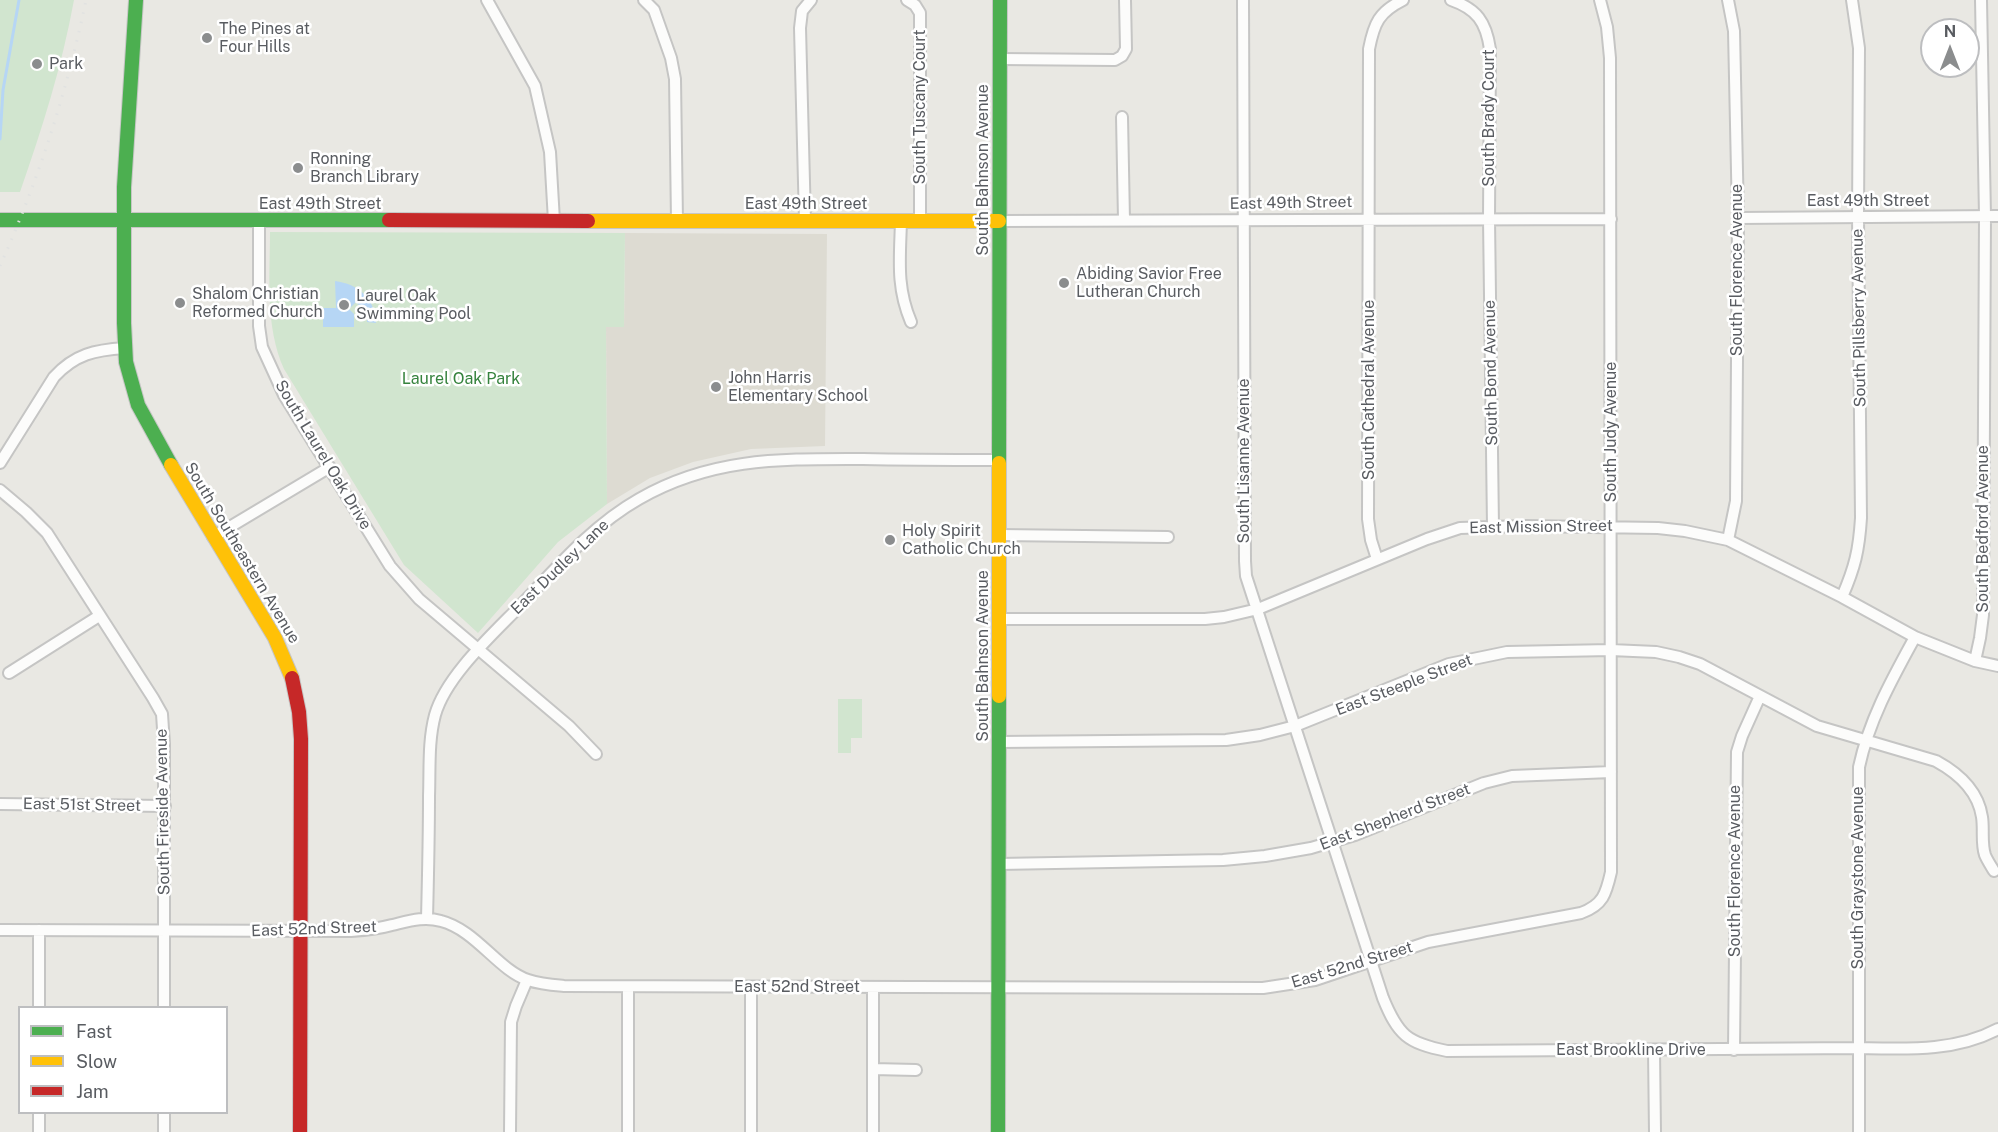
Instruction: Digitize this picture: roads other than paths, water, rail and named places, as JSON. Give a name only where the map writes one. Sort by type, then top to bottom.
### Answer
[{"type":"street","name":"South Southeastern Avenue","points":[[136,0],[126,152],[125,348],[130,378],[143,417],[284,654],[297,693],[301,739],[300,1132]]},
{"type":"street","points":[[487,0],[535,86],[550,152],[554,221]]},
{"type":"street","points":[[644,0],[654,10],[671,58],[675,79],[677,221]]},
{"type":"street","points":[[805,221],[800,28],[802,11],[811,0]]},
{"type":"street","name":"South Tuscany Court","points":[[907,0],[915,5],[920,13],[920,221]]},
{"type":"street","name":"South Bahnson Avenue","points":[[998,1132],[1000,0]]},
{"type":"street","points":[[1000,59],[1115,60],[1122,56],[1126,49],[1125,0]]},
{"type":"street","name":"South Lisanne Avenue","points":[[1243,0],[1246,576],[1353,905]]},
{"type":"street","points":[[1370,219],[1369,49],[1372,31],[1378,18],[1403,0]]},
{"type":"street","name":"South Brady Court","points":[[1451,0],[1475,13],[1484,24],[1488,34],[1490,49],[1489,219]]},
{"type":"street","name":"South Judy Avenue","points":[[1600,0],[1607,27],[1610,58],[1612,526],[1611,872],[1602,900]]},
{"type":"street","name":"South Florence Avenue","points":[[1728,0],[1734,32],[1738,218],[1736,501],[1728,540]]},
{"type":"street","name":"South Pillsberry Avenue","points":[[1842,597],[1853,572],[1859,549],[1861,518],[1857,217],[1859,48],[1852,0]]},
{"type":"street","name":"South Bedford Avenue","points":[[1975,661],[1983,615],[1984,216],[1981,0]]},
{"type":"street","points":[[1122,117],[1124,220]]},
{"type":"street","name":"East 49th Street","points":[[1738,218],[1998,216]]},
{"type":"street","name":"South Cathedral Avenue","points":[[1370,219],[1368,519],[1377,559]]},
{"type":"street","name":"South Bond Avenue","points":[[1489,219],[1493,526]]},
{"type":"street","name":"East 49th Street","points":[[0,220],[1611,219]]},
{"type":"street","name":"South Laurel Oak Drive","points":[[259,220],[258,326],[262,347],[284,395],[390,566],[419,599],[569,726],[596,754]]},
{"type":"street","points":[[901,221],[900,283],[903,303],[911,322]]},
{"type":"street","points":[[0,463],[54,376],[65,365],[84,355],[125,348]]},
{"type":"street","name":"East Dudley Lane","points":[[427,919],[431,731],[442,696],[478,649],[591,534],[612,516],[639,499],[679,480],[719,467],[754,461],[801,459],[1000,460]]},
{"type":"street","points":[[213,537],[330,467]]},
{"type":"street","name":"South Fireside Avenue","points":[[0,490],[47,533],[162,714],[165,806],[164,1006]]},
{"type":"street","name":"East Mission Street","points":[[999,619],[1205,619],[1224,617],[1258,609],[1377,559],[1460,528],[1612,526],[1658,528],[1728,540],[1842,597],[1915,637],[1975,661],[1998,666]]},
{"type":"street","points":[[999,535],[1168,537]]},
{"type":"street","points":[[9,673],[99,616]]},
{"type":"street","name":"South Graystone Avenue","points":[[1859,1132],[1859,767],[1865,741],[1885,692],[1915,637]]},
{"type":"street","name":"East Steeple Street","points":[[999,742],[1226,740],[1260,735],[1295,726],[1449,664],[1480,656],[1534,651],[1656,652],[1700,664],[1817,726],[1936,761],[1959,776],[1971,789],[1978,802],[1982,817],[1985,854],[1994,872]]},
{"type":"street","name":"South Florence Avenue","points":[[1734,1050],[1737,752],[1760,696]]},
{"type":"street","name":"East Shepherd Street","points":[[999,864],[1223,860],[1265,856],[1311,848],[1355,835],[1485,783],[1512,776],[1611,772]]},
{"type":"street","name":"East 51st Street","points":[[0,804],[165,806]]},
{"type":"street","name":"East 52nd Street","points":[[0,930],[300,931],[374,929],[411,920],[427,919],[442,921],[462,930],[527,980],[564,986],[1263,988],[1315,980],[1428,942],[1581,913],[1593,908],[1602,900]]},
{"type":"street","name":"East Brookline Drive","points":[[1353,905],[1393,1023],[1408,1038],[1424,1046],[1447,1051],[1915,1049],[1967,1042],[1998,1029]]},
{"type":"street","points":[[39,930],[39,1006]]},
{"type":"street","points":[[510,1132],[511,1022],[527,980]]},
{"type":"street","points":[[628,987],[628,1132]]},
{"type":"street","points":[[751,987],[751,1132]]},
{"type":"street","points":[[873,987],[873,1132]]},
{"type":"street","points":[[1654,1050],[1655,1132]]},
{"type":"street","points":[[873,1069],[916,1070]]},
{"type":"street","points":[[39,1114],[39,1132]]},
{"type":"street","points":[[164,1114],[164,1132]]},
{"type":"water","name":"Laurel Oak Swimming Pool","points":[[335,281],[351,285],[364,294],[372,306],[376,323],[367,322],[367,313],[356,302],[349,309],[354,314],[354,327],[323,327],[323,308],[336,308]]},
{"type":"waterway","points":[[0,139],[3,90],[19,0]]},
{"type":"railway","points":[[0,266],[27,202],[50,136],[70,68],[86,0]]},
{"type":"place","name":"The Pines at Four Hills","points":[[207,38]]},
{"type":"place","name":"Park","points":[[37,64]]},
{"type":"place","name":"Ronning Branch Library","points":[[298,168]]},
{"type":"place","name":"Abiding Savior Free Lutheran Church","points":[[1064,283]]},
{"type":"place","name":"Shalom Christian Reformed Church","points":[[180,303]]},
{"type":"place","name":"Laurel Oak Swimming Pool","points":[[344,305]]},
{"type":"place","name":"John Harris Elementary School","points":[[716,387]]},
{"type":"place","name":"Holy Spirit Catholic Church","points":[[890,540]]},
{"type":"park label","name":"Laurel Oak Park","points":[[461,379]]}]
